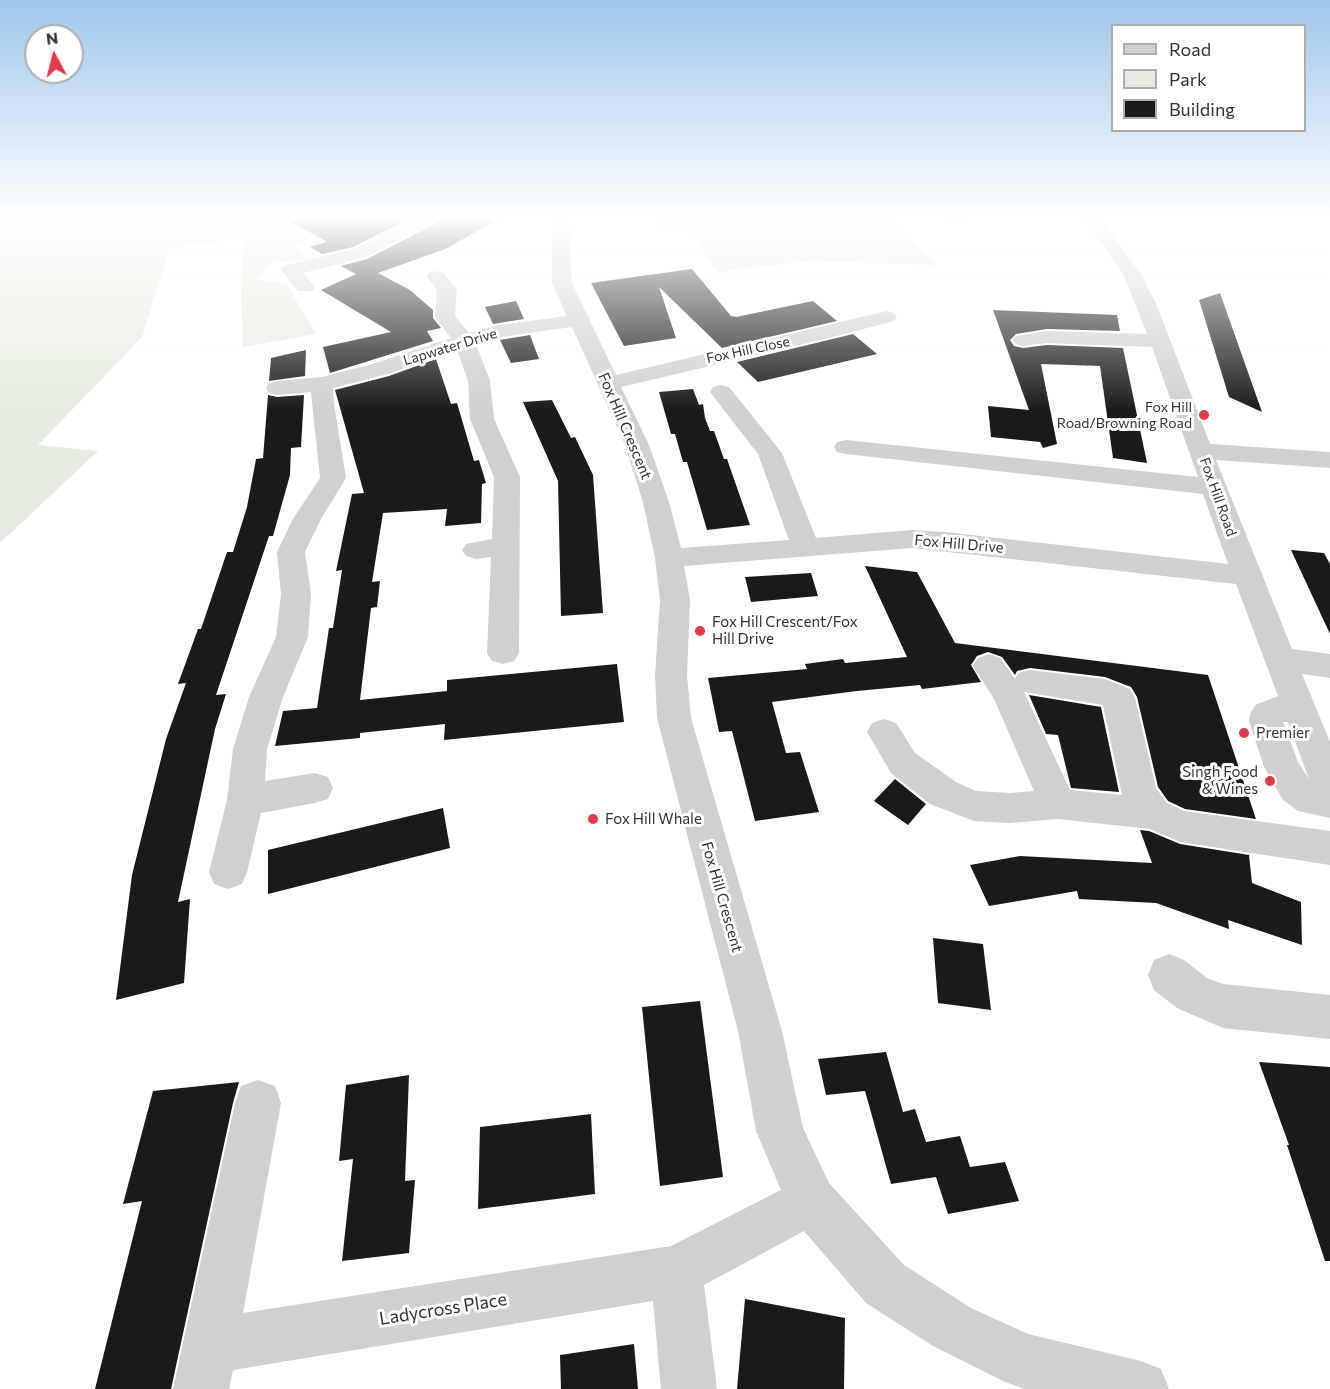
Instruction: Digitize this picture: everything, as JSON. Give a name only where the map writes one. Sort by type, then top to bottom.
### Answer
[{"type":"street","points":[[300,282],[305,286]]},
{"type":"street","name":"Fox Hill Crescent","points":[[562,282],[637,445],[656,502],[669,558],[675,600],[671,676],[674,718],[760,1031],[780,1131],[811,1201],[885,1284],[952,1327],[1023,1361],[1141,1389]]},
{"type":"street","name":"Fox Hill Road","points":[[1136,282],[1148,306],[1247,576],[1330,786]]},
{"type":"street","points":[[448,285],[445,317],[464,340],[479,381],[482,419],[507,477],[503,652]]},
{"type":"street","name":"Fox Hill Close","points":[[608,383],[887,317]]},
{"type":"street","name":"Lapwater Drive","points":[[277,388],[322,384],[380,369],[464,340],[499,331],[579,320]]},
{"type":"street","points":[[1023,340],[1047,337],[1159,341]]},
{"type":"street","points":[[228,872],[245,800],[250,749],[266,697],[292,637],[296,594],[291,552],[307,519],[333,478],[322,404],[322,384]]},
{"type":"street","points":[[721,392],[770,453],[805,546]]},
{"type":"street","points":[[846,447],[1215,487]]},
{"type":"street","points":[[1201,451],[1330,460]]},
{"type":"street","name":"Fox Hill Drive","points":[[669,558],[885,540],[945,541],[1247,576]]},
{"type":"street","points":[[476,550],[505,547]]},
{"type":"street","points":[[1281,659],[1330,666]]},
{"type":"street","points":[[989,666],[1009,695],[1058,804]]},
{"type":"street","points":[[1030,682],[1105,691],[1118,698],[1139,794],[1154,814]]},
{"type":"street","points":[[1298,709],[1278,709],[1267,714],[1266,721],[1282,767],[1296,789],[1311,800],[1330,802]]},
{"type":"street","points":[[884,732],[903,763],[943,793],[974,806],[1010,808],[1058,804],[1154,814],[1180,826],[1330,848]]},
{"type":"street","points":[[245,800],[315,788]]},
{"type":"street","points":[[1169,975],[1192,993],[1223,1006],[1330,1017]]},
{"type":"street","name":"Ladycross Place","points":[[258,1103],[205,1367],[676,1272],[811,1201]]},
{"type":"street","points":[[676,1272],[689,1389]]},
{"type":"green space","points":[[0,282],[159,282],[142,337],[38,445],[98,451],[0,543]]},
{"type":"green space","points":[[241,282],[286,283],[316,334],[243,347]]},
{"type":"building","points":[[339,282],[395,282],[410,290],[433,310],[433,318],[441,328],[427,331],[433,341],[330,373],[323,347],[391,332],[321,290]]},
{"type":"building","points":[[703,282],[731,316],[736,317],[813,301],[837,321],[722,348],[659,287],[676,338],[624,346],[591,283]]},
{"type":"building","points":[[1220,293],[1262,412],[1229,397],[1199,300]]},
{"type":"building","points":[[516,301],[524,319],[493,324],[485,307]]},
{"type":"building","points":[[993,310],[1117,315],[1120,331],[1047,329],[1016,334],[1010,340],[1014,346],[1023,348],[1047,345],[1123,348],[1147,463],[1113,458],[1100,366],[1041,364],[1057,444],[1043,448],[1040,442],[991,437],[988,406],[1029,410]]},
{"type":"building","points":[[853,334],[877,354],[758,382],[737,362]]},
{"type":"building","points":[[530,335],[539,359],[511,363],[500,340]]},
{"type":"building","points":[[306,350],[305,376],[269,381],[271,358]]},
{"type":"building","points":[[436,359],[451,404],[457,403],[474,461],[479,460],[486,483],[482,484],[481,523],[445,526],[447,509],[383,513],[372,582],[380,581],[377,607],[371,608],[360,700],[447,691],[447,680],[617,664],[624,722],[444,740],[445,724],[360,733],[360,738],[275,746],[283,711],[317,708],[329,628],[333,628],[342,570],[336,571],[352,494],[364,493],[335,390],[389,376]]},
{"type":"building","points":[[693,389],[699,405],[703,404],[710,431],[714,431],[724,459],[727,459],[750,525],[707,530],[687,462],[683,462],[675,434],[671,434],[659,392]]},
{"type":"building","points":[[268,395],[277,397],[304,395],[301,447],[291,448],[290,475],[273,536],[269,536],[216,695],[226,694],[215,729],[178,902],[190,899],[184,983],[116,1000],[132,875],[166,739],[186,683],[178,684],[198,629],[201,629],[227,552],[233,552],[247,507],[256,459],[263,458]]},
{"type":"building","points":[[552,400],[571,438],[575,437],[593,475],[603,613],[561,616],[558,481],[523,402]]},
{"type":"building","points":[[1291,550],[1324,553],[1330,564],[1330,634]]},
{"type":"building","points":[[865,566],[917,572],[955,643],[1208,675],[1256,819],[1185,809],[1168,801],[1158,787],[1137,697],[1131,687],[1105,677],[1030,668],[1017,671],[1015,675],[1002,657],[988,652],[977,656],[971,665],[981,682],[922,689],[920,685],[857,691],[772,702],[786,753],[800,752],[819,812],[755,821],[732,731],[719,732],[708,678],[807,669],[805,664],[843,659],[845,663],[907,657]]},
{"type":"building","points":[[811,573],[818,596],[751,602],[745,577]]},
{"type":"building","points":[[1029,695],[1101,707],[1119,792],[1071,788],[1058,735],[1046,734]]},
{"type":"building","points":[[895,779],[926,804],[908,825],[874,801]]},
{"type":"building","points":[[443,808],[450,848],[268,894],[268,850]]},
{"type":"building","points":[[1140,830],[1149,831],[1180,844],[1249,855],[1252,883],[1301,902],[1302,945],[1228,920],[1229,929],[1156,903],[1079,899],[1077,891],[989,906],[970,865],[1020,856],[1152,863]]},
{"type":"building","points":[[933,938],[983,944],[991,1010],[938,1003]]},
{"type":"building","points":[[700,1001],[723,1177],[660,1186],[642,1007]]},
{"type":"building","points":[[886,1052],[903,1112],[915,1109],[926,1142],[960,1136],[970,1167],[1005,1162],[1019,1201],[948,1214],[936,1177],[891,1184],[865,1091],[826,1095],[818,1059]]},
{"type":"building","points":[[1259,1062],[1330,1067],[1330,1261],[1325,1261],[1287,1145],[1289,1145]]},
{"type":"building","points":[[409,1075],[405,1181],[415,1180],[409,1253],[342,1261],[353,1159],[339,1161],[346,1085]]},
{"type":"building","points":[[239,1082],[171,1389],[95,1389],[142,1201],[123,1204],[153,1091]]},
{"type":"building","points":[[591,1114],[595,1194],[478,1209],[480,1127]]},
{"type":"building","points":[[745,1299],[845,1318],[844,1389],[737,1389]]},
{"type":"building","points":[[634,1344],[638,1389],[561,1389],[560,1355]]},
{"type":"place","name":"Fox Hill Road/Browning Road","points":[[1204,415]]},
{"type":"place","name":"Fox Hill Crescent/Fox Hill Drive","points":[[700,631]]},
{"type":"place","name":"Premier","points":[[1244,733]]},
{"type":"place","name":"Singh Food & Wines","points":[[1270,781]]},
{"type":"place","name":"Fox Hill Whale","points":[[593,819]]}]
